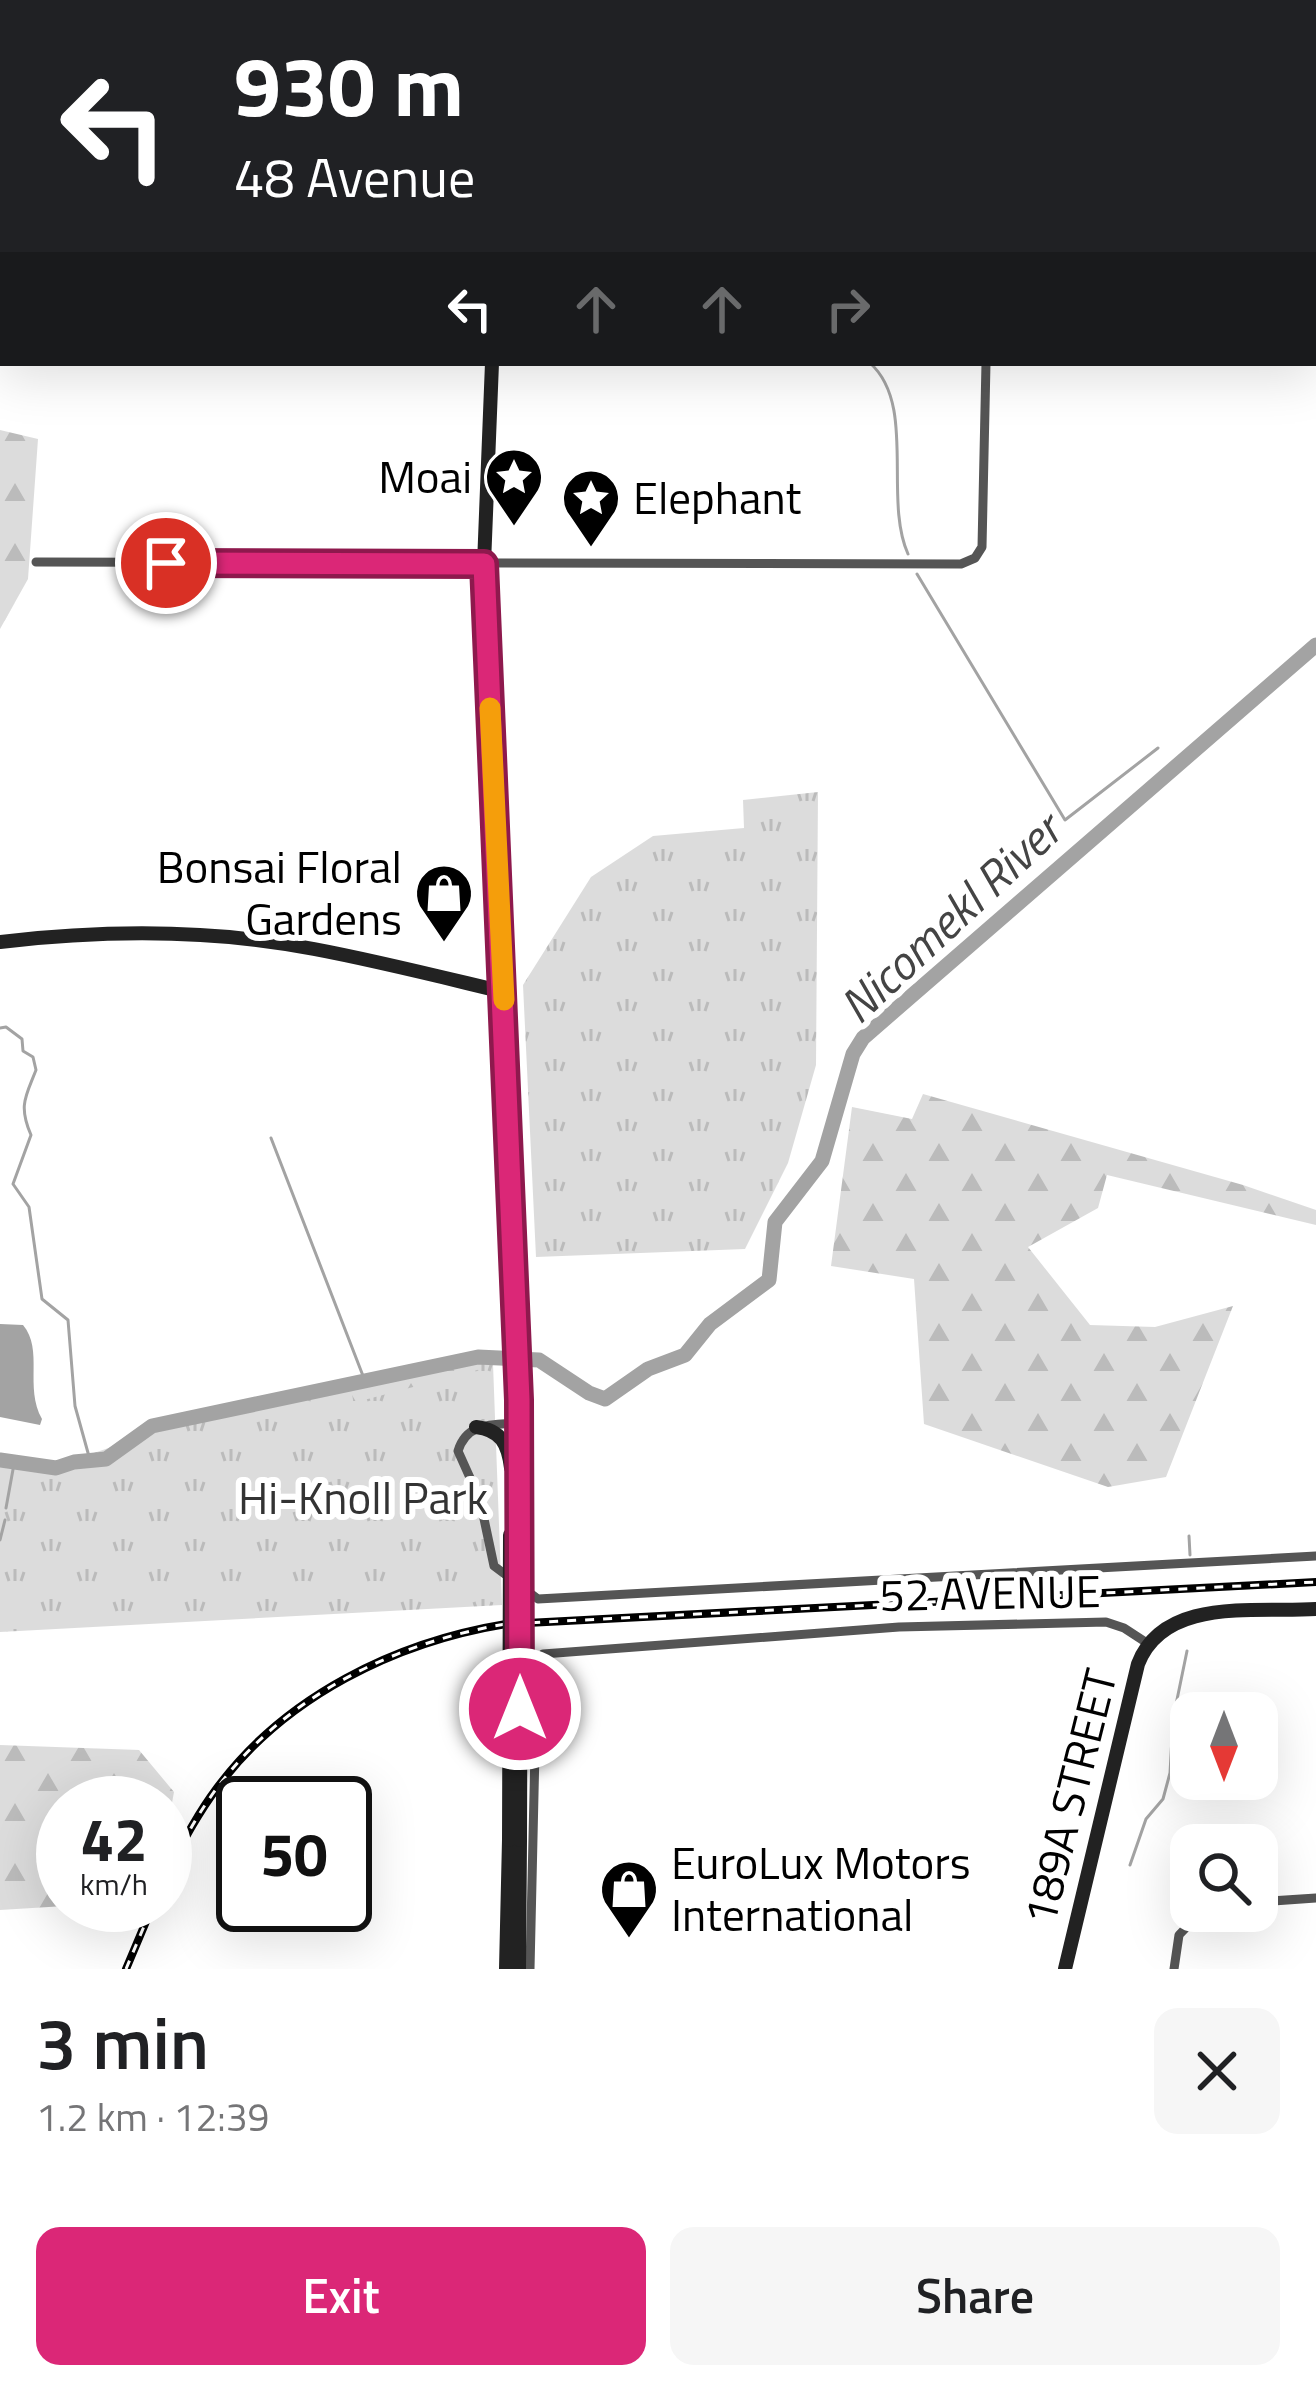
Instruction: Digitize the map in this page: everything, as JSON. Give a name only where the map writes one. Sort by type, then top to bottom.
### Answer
[{"type":"main road","points":[[492,366],[484,564],[519,1400],[514,1840],[519,1969]]},
{"type":"main road","points":[[0,942],[112,934],[244,940],[311,948],[504,992]]},
{"type":"main road","points":[[476,1427],[503,1438],[509,1454],[515,1535]]},
{"type":"main road","points":[[513,1508],[518,1465]]},
{"type":"main road","name":"52 AVENUE","points":[[1147,1642],[1190,1615],[1316,1610]]},
{"type":"main road","name":"189A STREET","points":[[1065,1969],[1147,1642]]},
{"type":"main road","points":[[506,1969],[514,1840]]},
{"type":"street","points":[[37,562],[942,567],[975,558],[982,547],[986,366]]},
{"type":"street","points":[[519,1424],[476,1427],[462,1437],[458,1451],[480,1500],[492,1560],[508,1580],[538,1599],[1316,1556]]},
{"type":"street","name":"52 AVENUE","points":[[530,1969],[540,1656],[899,1627],[1106,1622],[1147,1642]]},
{"type":"street","points":[[1278,1901],[1316,1898]]},
{"type":"street","points":[[1174,1969],[1182,1932]]},
{"type":"green space","points":[[0,430],[38,439],[28,579],[0,629]]},
{"type":"green space","points":[[818,792],[816,1065],[788,1163],[745,1249],[536,1257],[523,985],[591,877],[653,836],[744,828],[743,800]]},
{"type":"green space","points":[[923,1094],[1316,1210],[1316,1225],[1107,1175],[1098,1208],[1028,1247],[1090,1325],[1155,1327],[1233,1306],[1166,1477],[1108,1487],[924,1424],[914,1279],[831,1266],[852,1107],[912,1119]]},
{"type":"green space","name":"Hi-Knoll Park","points":[[452,1361],[493,1364],[502,1605],[0,1632],[0,1455],[31,1464],[65,1463],[178,1424],[271,1399]]},
{"type":"green space","points":[[474,1363],[481,1369],[364,1400],[355,1414],[352,1393],[361,1388]]},
{"type":"green space","points":[[0,1745],[139,1750],[161,1776],[36,1776],[36,1908],[0,1910]]},
{"type":"shaded area","points":[[0,1324],[23,1325],[29,1335],[40,1425],[0,1417]]},
{"type":"waterway","points":[[872,366],[892,403],[898,506],[908,554]]},
{"type":"waterway","points":[[917,574],[1065,820],[1158,748]]},
{"type":"waterway","name":"Nicomekl River","points":[[0,1460],[56,1468],[106,1459],[152,1426],[478,1357],[539,1360],[605,1399],[648,1369],[685,1355],[710,1324],[769,1280],[775,1222],[822,1161],[853,1054],[863,1038],[1316,645]]},
{"type":"waterway","points":[[0,1028],[22,1039],[23,1051],[33,1057],[36,1070],[24,1108],[31,1135],[13,1184],[29,1207],[42,1299],[68,1320],[75,1406],[90,1460]]},
{"type":"waterway","points":[[271,1138],[365,1381]]},
{"type":"waterway","points":[[6,1508],[14,1464]]},
{"type":"waterway","points":[[0,1540],[5,1520]]},
{"type":"waterway","points":[[1189,1536],[1190,1555]]},
{"type":"waterway","points":[[1130,1865],[1146,1819],[1163,1799],[1170,1773],[1173,1719],[1187,1651]]},
{"type":"railway","points":[[192,1827],[244,1755],[309,1700],[384,1660],[465,1632],[506,1624],[1316,1582]]},
{"type":"railway","points":[[126,1969],[142,1932]]},
{"type":"slow traffic","points":[[490,708],[504,1000]]},
{"type":"place","name":"Moai","points":[[514,528]]},
{"type":"place","name":"Elephant","points":[[591,549]]},
{"type":"place","name":"Bonsai Floral Gardens","points":[[444,944]]},
{"type":"place","name":"EuroLux Motors International","points":[[629,1940]]},
{"type":"route","points":[[166,563],[484,564],[519,1400],[520,1709]]}]
